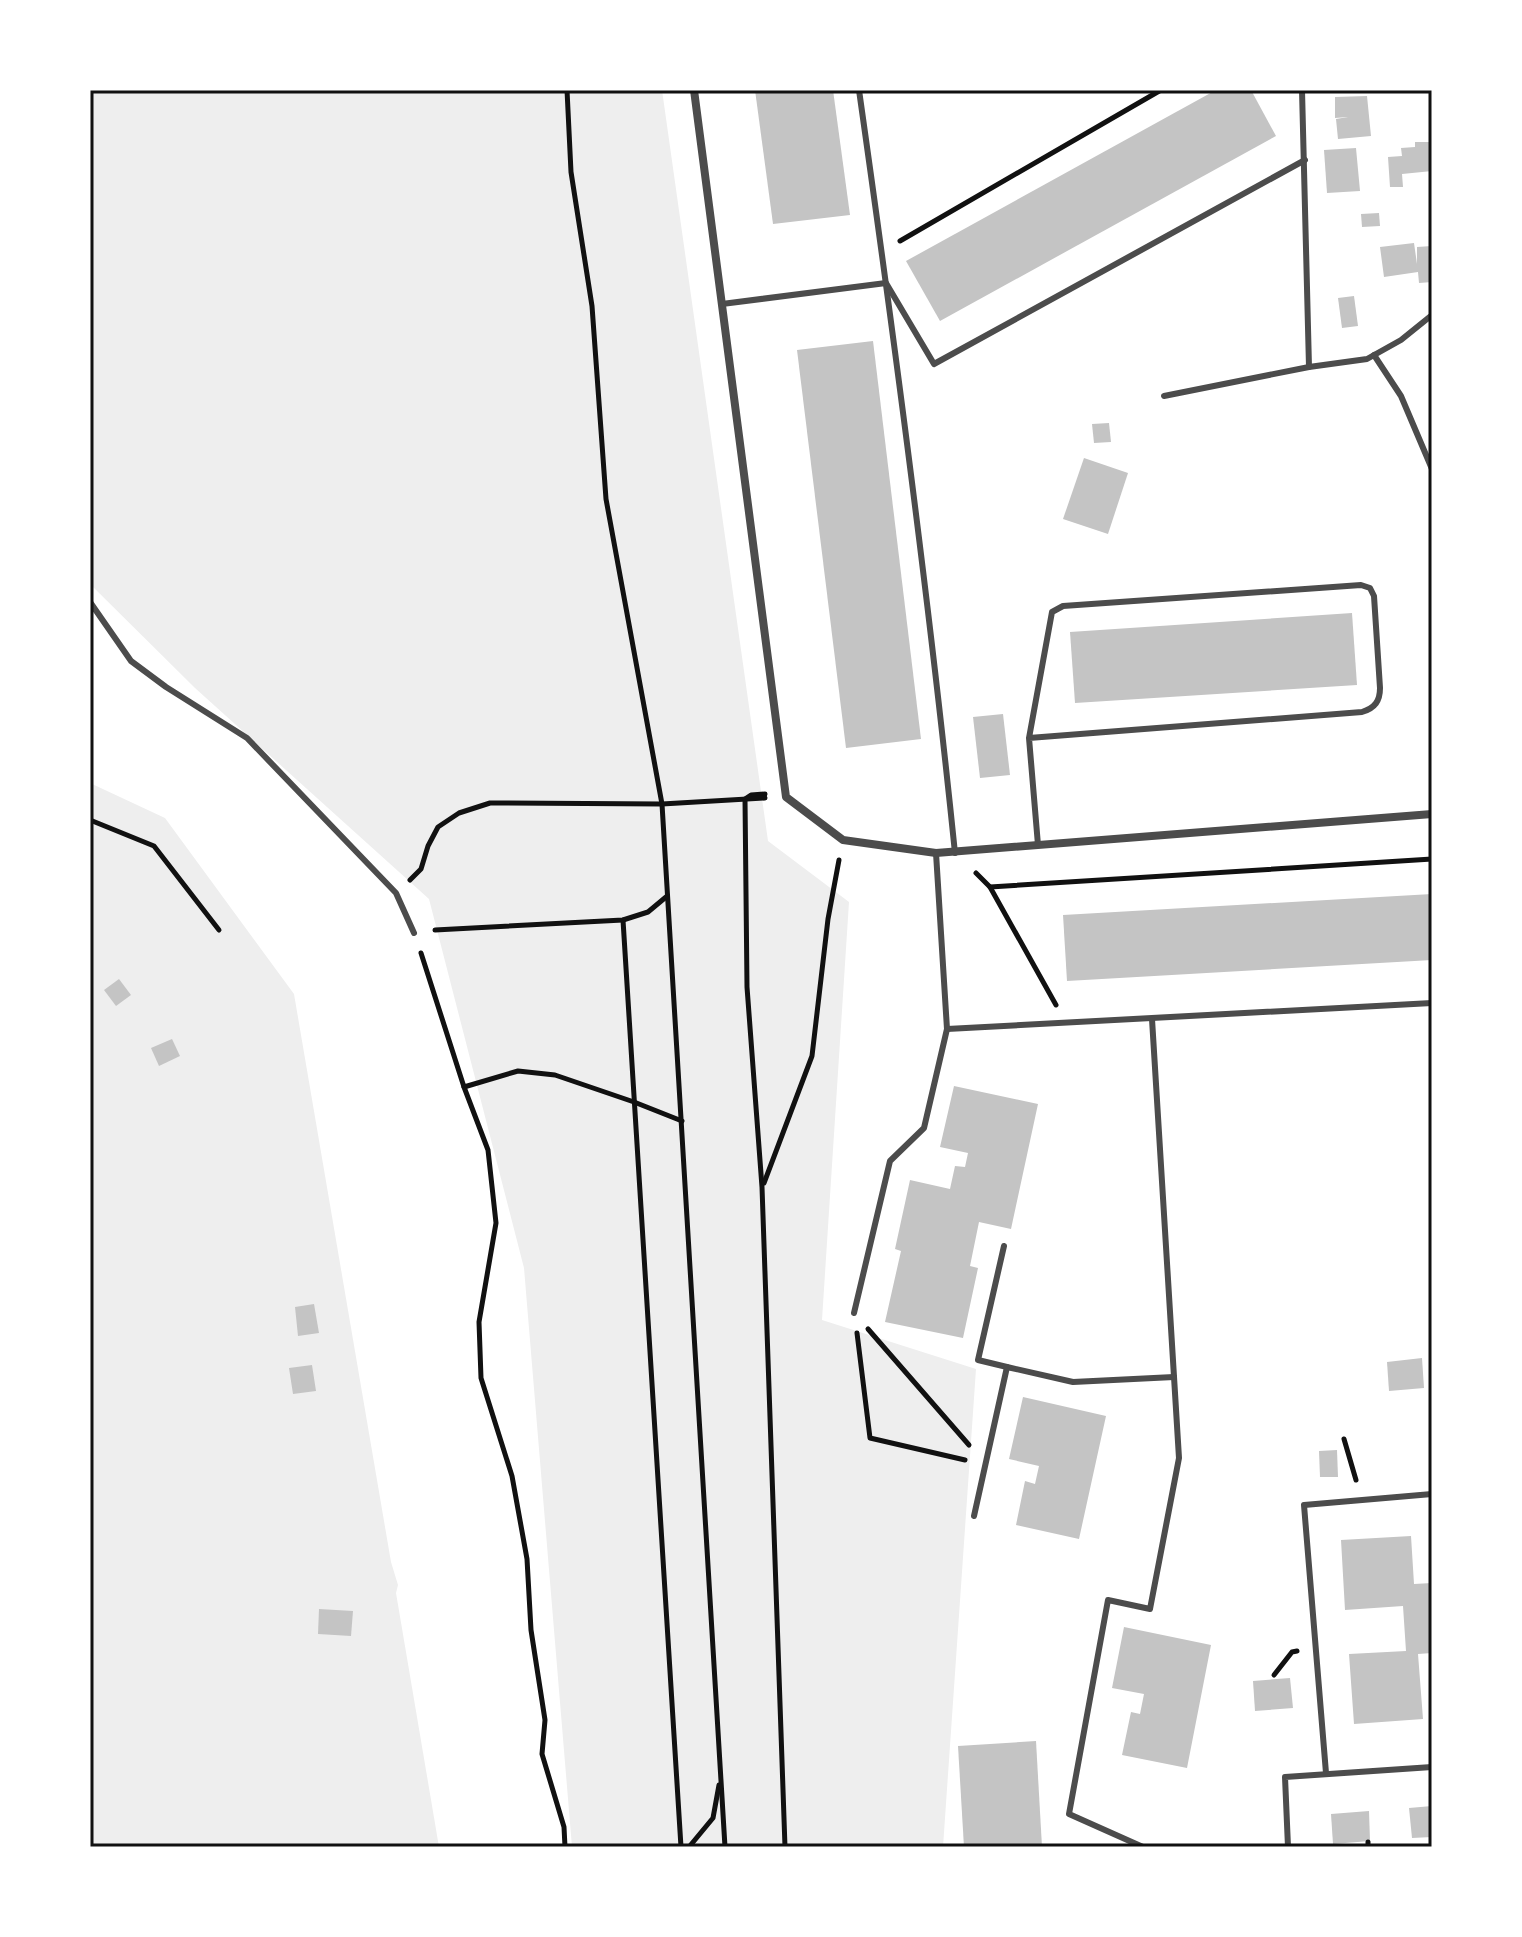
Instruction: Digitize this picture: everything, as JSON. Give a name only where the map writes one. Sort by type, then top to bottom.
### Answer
[{"type":"street","points":[[694,90],[786,797],[843,840],[936,853],[1432,814]]},
{"type":"lane","points":[[859,90],[886,283],[955,853]]},
{"type":"lane","points":[[1302,90],[1309,367]]},
{"type":"lane","points":[[886,283],[934,364],[1305,160]]},
{"type":"lane","points":[[722,304],[886,283]]},
{"type":"lane","points":[[1164,396],[1309,367],[1367,359],[1401,340],[1432,315]]},
{"type":"lane","points":[[1374,355],[1401,396],[1432,469]]},
{"type":"lane","points":[[1029,738],[1371,709],[1380,697],[1374,596],[1370,588],[1361,585],[1063,606],[1052,612],[1029,738],[1038,845]]},
{"type":"lane","points":[[90,602],[131,661],[247,738],[396,893],[414,933]]},
{"type":"lane","points":[[854,1313],[890,1161],[924,1128],[947,1029],[936,853]]},
{"type":"lane","points":[[947,1029],[1432,1003]]},
{"type":"lane","points":[[1143,1847],[1069,1814],[1108,1600],[1150,1609],[1179,1458],[1152,1019]]},
{"type":"lane","points":[[1004,1246],[978,1360],[1073,1382],[1174,1377]]},
{"type":"lane","points":[[974,1516],[1007,1367]]},
{"type":"lane","points":[[1326,1773],[1304,1505],[1432,1494]]},
{"type":"lane","points":[[1288,1847],[1285,1777],[1432,1767]]},
{"type":"path","points":[[567,90],[571,172],[592,306],[606,499],[662,804],[725,1847]]},
{"type":"path","points":[[882,252],[1161,90]]},
{"type":"path","points":[[745,799],[751,795]]},
{"type":"path","points":[[396,893],[421,869],[438,827],[459,813],[490,803],[662,804],[786,797]]},
{"type":"path","points":[[745,799],[747,987],[762,1187],[785,1847]]},
{"type":"path","points":[[90,820],[154,846],[219,930]]},
{"type":"path","points":[[762,1187],[812,1056],[828,919],[843,840]]},
{"type":"path","points":[[955,853],[990,887],[1066,1024]]},
{"type":"path","points":[[990,887],[1432,859]]},
{"type":"path","points":[[565,1847],[564,1827],[542,1754],[545,1720],[531,1630],[527,1559],[515,1490],[481,1378],[479,1322],[496,1223],[488,1150],[414,933],[623,920],[648,912],[667,896]]},
{"type":"path","points":[[623,920],[681,1847]]},
{"type":"path","points":[[464,1087],[518,1071],[555,1075],[682,1121]]},
{"type":"path","points":[[854,1313],[985,1464]]},
{"type":"path","points":[[854,1313],[870,1438],[985,1464]]},
{"type":"path","points":[[1344,1439],[1362,1500]]},
{"type":"path","points":[[689,1847],[713,1818],[720,1776]]},
{"type":"shaded area","points":[[93,90],[662,90],[768,841],[849,902],[822,1320],[976,1369],[943,1847],[572,1847],[524,1268],[429,899],[195,688],[90,584],[90,99]]},
{"type":"shaded area","points":[[90,783],[165,818],[294,994],[391,1562],[398,1585],[396,1593],[439,1847],[90,1847]]},
{"type":"building","points":[[755,90],[833,90],[850,215],[773,224]]},
{"type":"building","points":[[1216,90],[1251,90],[1276,136],[940,321],[906,261]]},
{"type":"building","points":[[1367,96],[1371,136],[1338,139],[1336,119],[1348,117],[1335,118],[1335,97]]},
{"type":"building","points":[[1415,142],[1430,142],[1432,171],[1402,174],[1403,187],[1390,187],[1388,157],[1402,156],[1401,148],[1415,147]]},
{"type":"building","points":[[1356,148],[1360,191],[1327,193],[1324,150]]},
{"type":"building","points":[[1379,213],[1380,226],[1362,227],[1361,214]]},
{"type":"building","points":[[1414,243],[1417,264],[1417,247],[1432,246],[1432,282],[1419,283],[1418,272],[1384,277],[1380,247]]},
{"type":"building","points":[[1354,296],[1358,326],[1342,328],[1338,298]]},
{"type":"building","points":[[873,341],[921,739],[846,748],[797,350]]},
{"type":"building","points":[[1109,423],[1111,442],[1094,443],[1092,424]]},
{"type":"building","points":[[1084,458],[1128,473],[1108,534],[1063,519]]},
{"type":"building","points":[[1352,613],[1357,685],[1075,703],[1070,632]]},
{"type":"building","points":[[1003,714],[1010,775],[980,778],[973,717]]},
{"type":"building","points":[[1432,894],[1432,960],[1067,981],[1063,915]]},
{"type":"building","points":[[119,979],[131,995],[116,1006],[104,990]]},
{"type":"building","points":[[172,1039],[180,1056],[159,1066],[151,1048]]},
{"type":"building","points":[[954,1086],[1038,1104],[1011,1229],[979,1222],[970,1266],[978,1268],[963,1338],[885,1322],[901,1251],[895,1249],[910,1180],[950,1189],[955,1166],[965,1167],[968,1153],[940,1147]]},
{"type":"building","points":[[314,1304],[319,1333],[298,1336],[295,1307]]},
{"type":"building","points":[[1422,1358],[1424,1388],[1389,1391],[1387,1362]]},
{"type":"building","points":[[312,1365],[316,1391],[293,1394],[289,1368]]},
{"type":"building","points":[[1023,1397],[1106,1416],[1079,1539],[1016,1525],[1025,1481],[1035,1484],[1039,1466],[1009,1459]]},
{"type":"building","points":[[1337,1450],[1338,1477],[1320,1477],[1319,1451]]},
{"type":"building","points":[[1411,1536],[1414,1584],[1432,1583],[1432,1653],[1418,1654],[1423,1719],[1354,1724],[1349,1654],[1406,1651],[1403,1606],[1345,1610],[1341,1540]]},
{"type":"building","points":[[319,1609],[353,1611],[351,1636],[318,1634]]},
{"type":"building","points":[[1124,1627],[1211,1645],[1187,1768],[1122,1755],[1131,1712],[1140,1714],[1144,1694],[1112,1688]]},
{"type":"building","points":[[1290,1678],[1293,1708],[1255,1711],[1253,1681]]},
{"type":"building","points":[[1036,1741],[1042,1847],[964,1847],[958,1746]]},
{"type":"building","points":[[1432,1806],[1432,1837],[1412,1838],[1409,1808]]},
{"type":"building","points":[[1369,1811],[1370,1841],[1333,1844],[1331,1814]]}]
